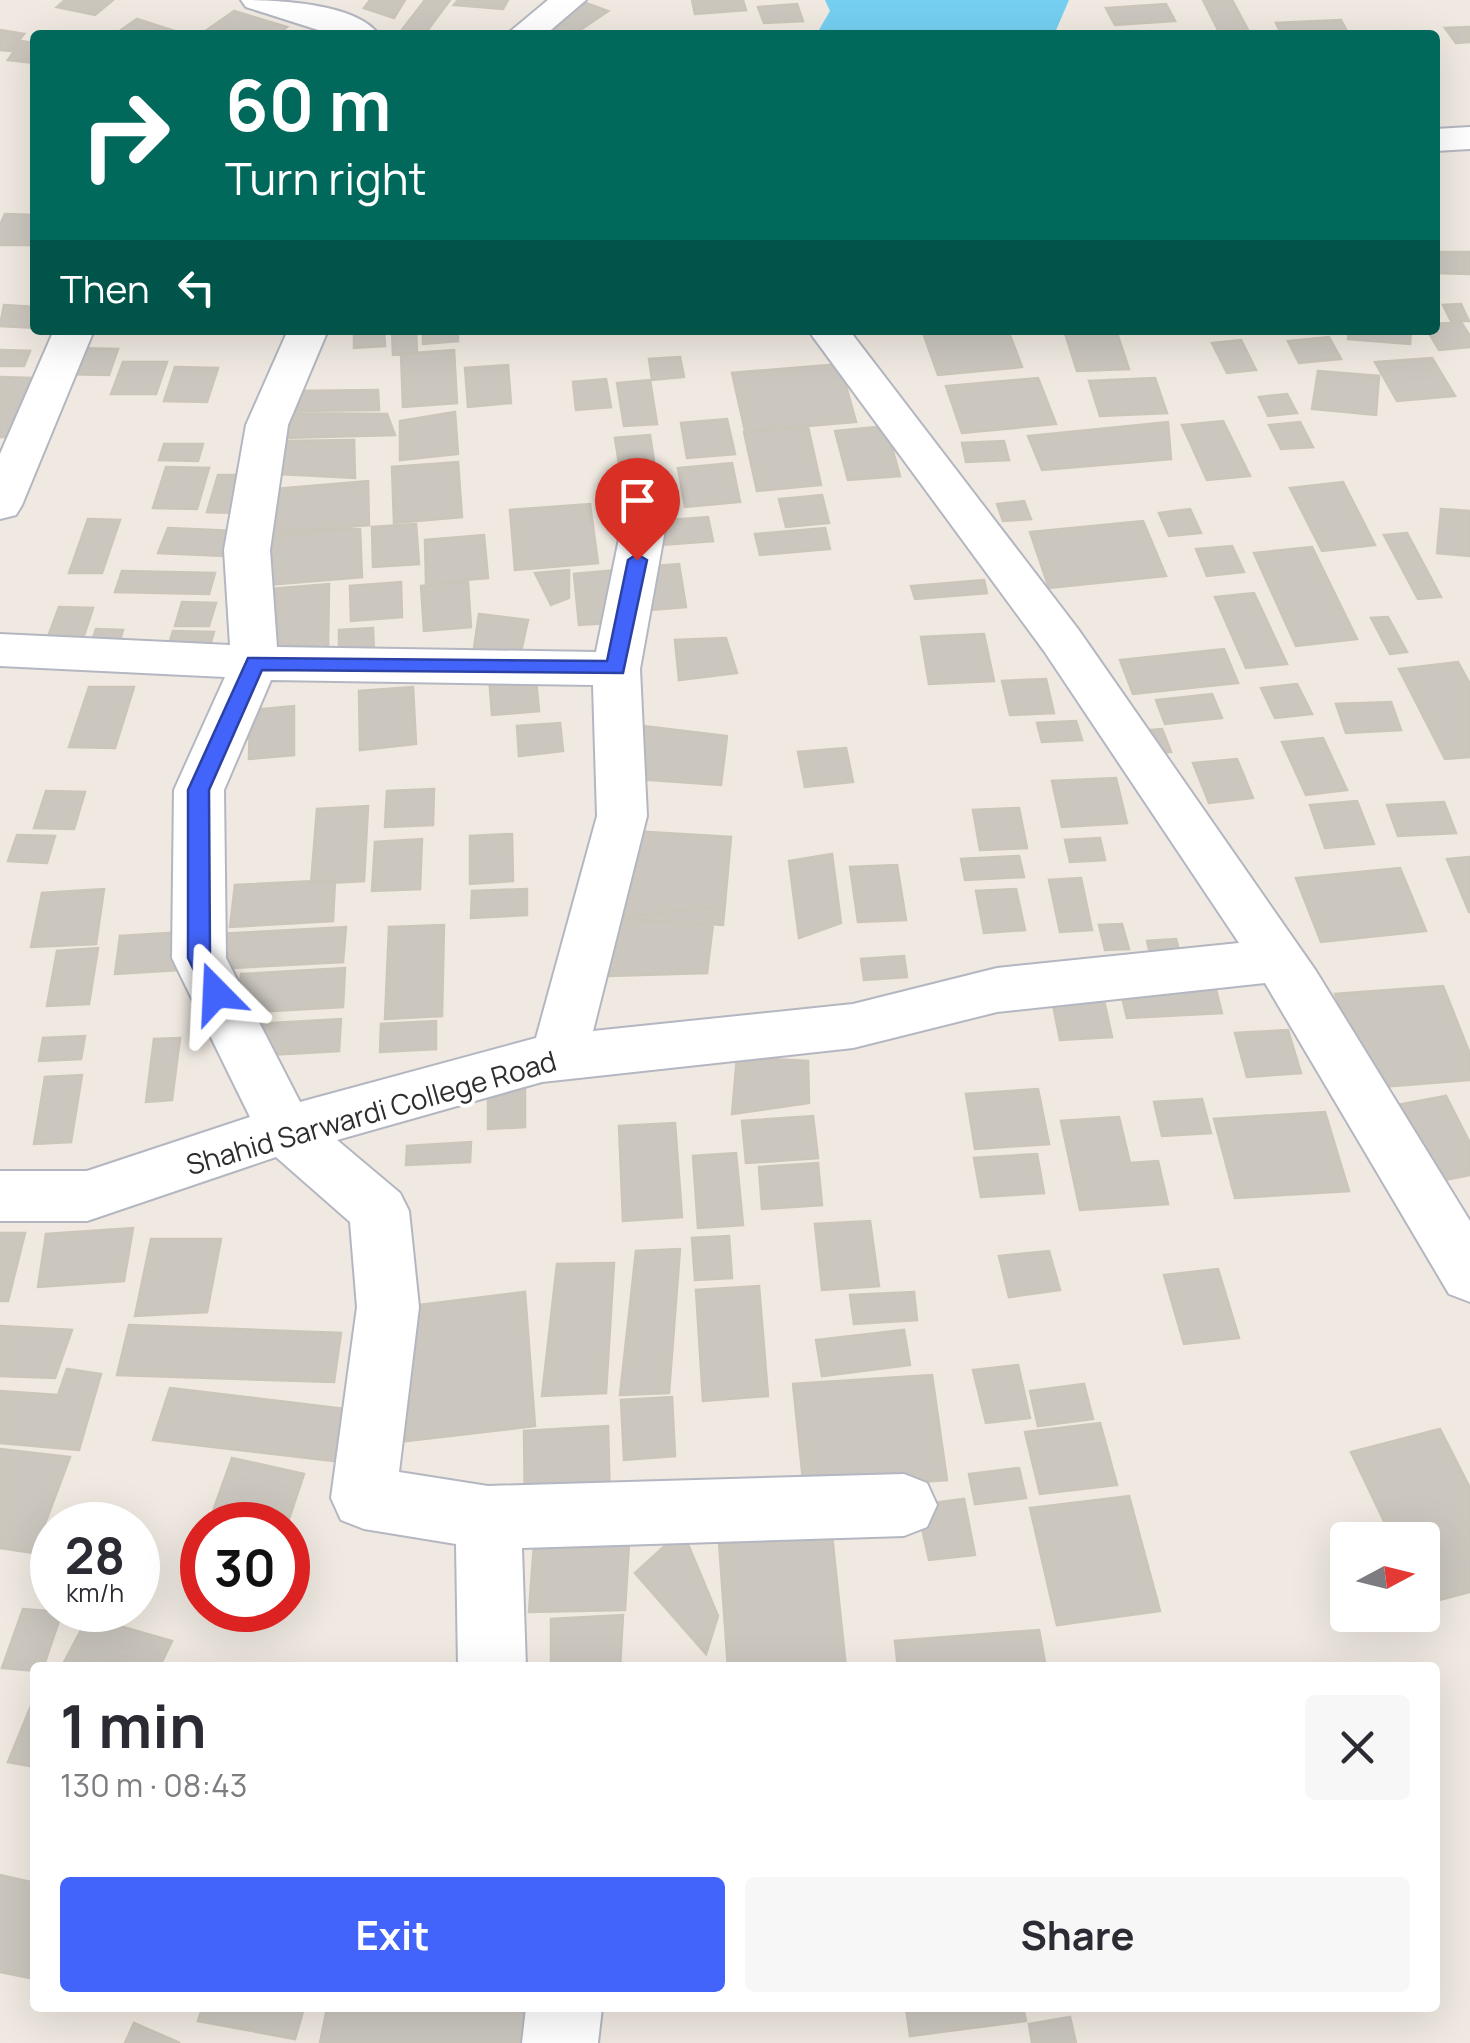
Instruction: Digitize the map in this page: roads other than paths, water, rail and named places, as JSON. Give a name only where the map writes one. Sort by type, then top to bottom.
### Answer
[{"type":"street","points":[[258,0],[351,30]]},
{"type":"street","points":[[530,30],[569,0]]},
{"type":"street","points":[[1440,140],[1470,138]]},
{"type":"street","points":[[0,504],[9,465],[72,335]]},
{"type":"street","points":[[306,335],[268,425],[247,550],[255,663],[198,790],[199,958],[285,1130],[379,1211],[388,1307],[364,1498],[488,1518],[904,1506]]},
{"type":"street","points":[[832,335],[1061,640],[1279,960],[1470,1275]]},
{"type":"street","points":[[558,1057],[622,816],[616,668],[644,524]]},
{"type":"street","points":[[0,650],[255,663],[616,668]]},
{"type":"street","name":"Shahid Sarwardi College Road","points":[[0,1196],[87,1196],[285,1130],[558,1057],[853,1026],[997,990],[1279,960]]},
{"type":"street","points":[[488,1518],[492,1662]]},
{"type":"street","points":[[560,2043],[564,2012]]},
{"type":"water","points":[[825,0],[1069,0],[1056,30],[819,30],[830,11]]}]
